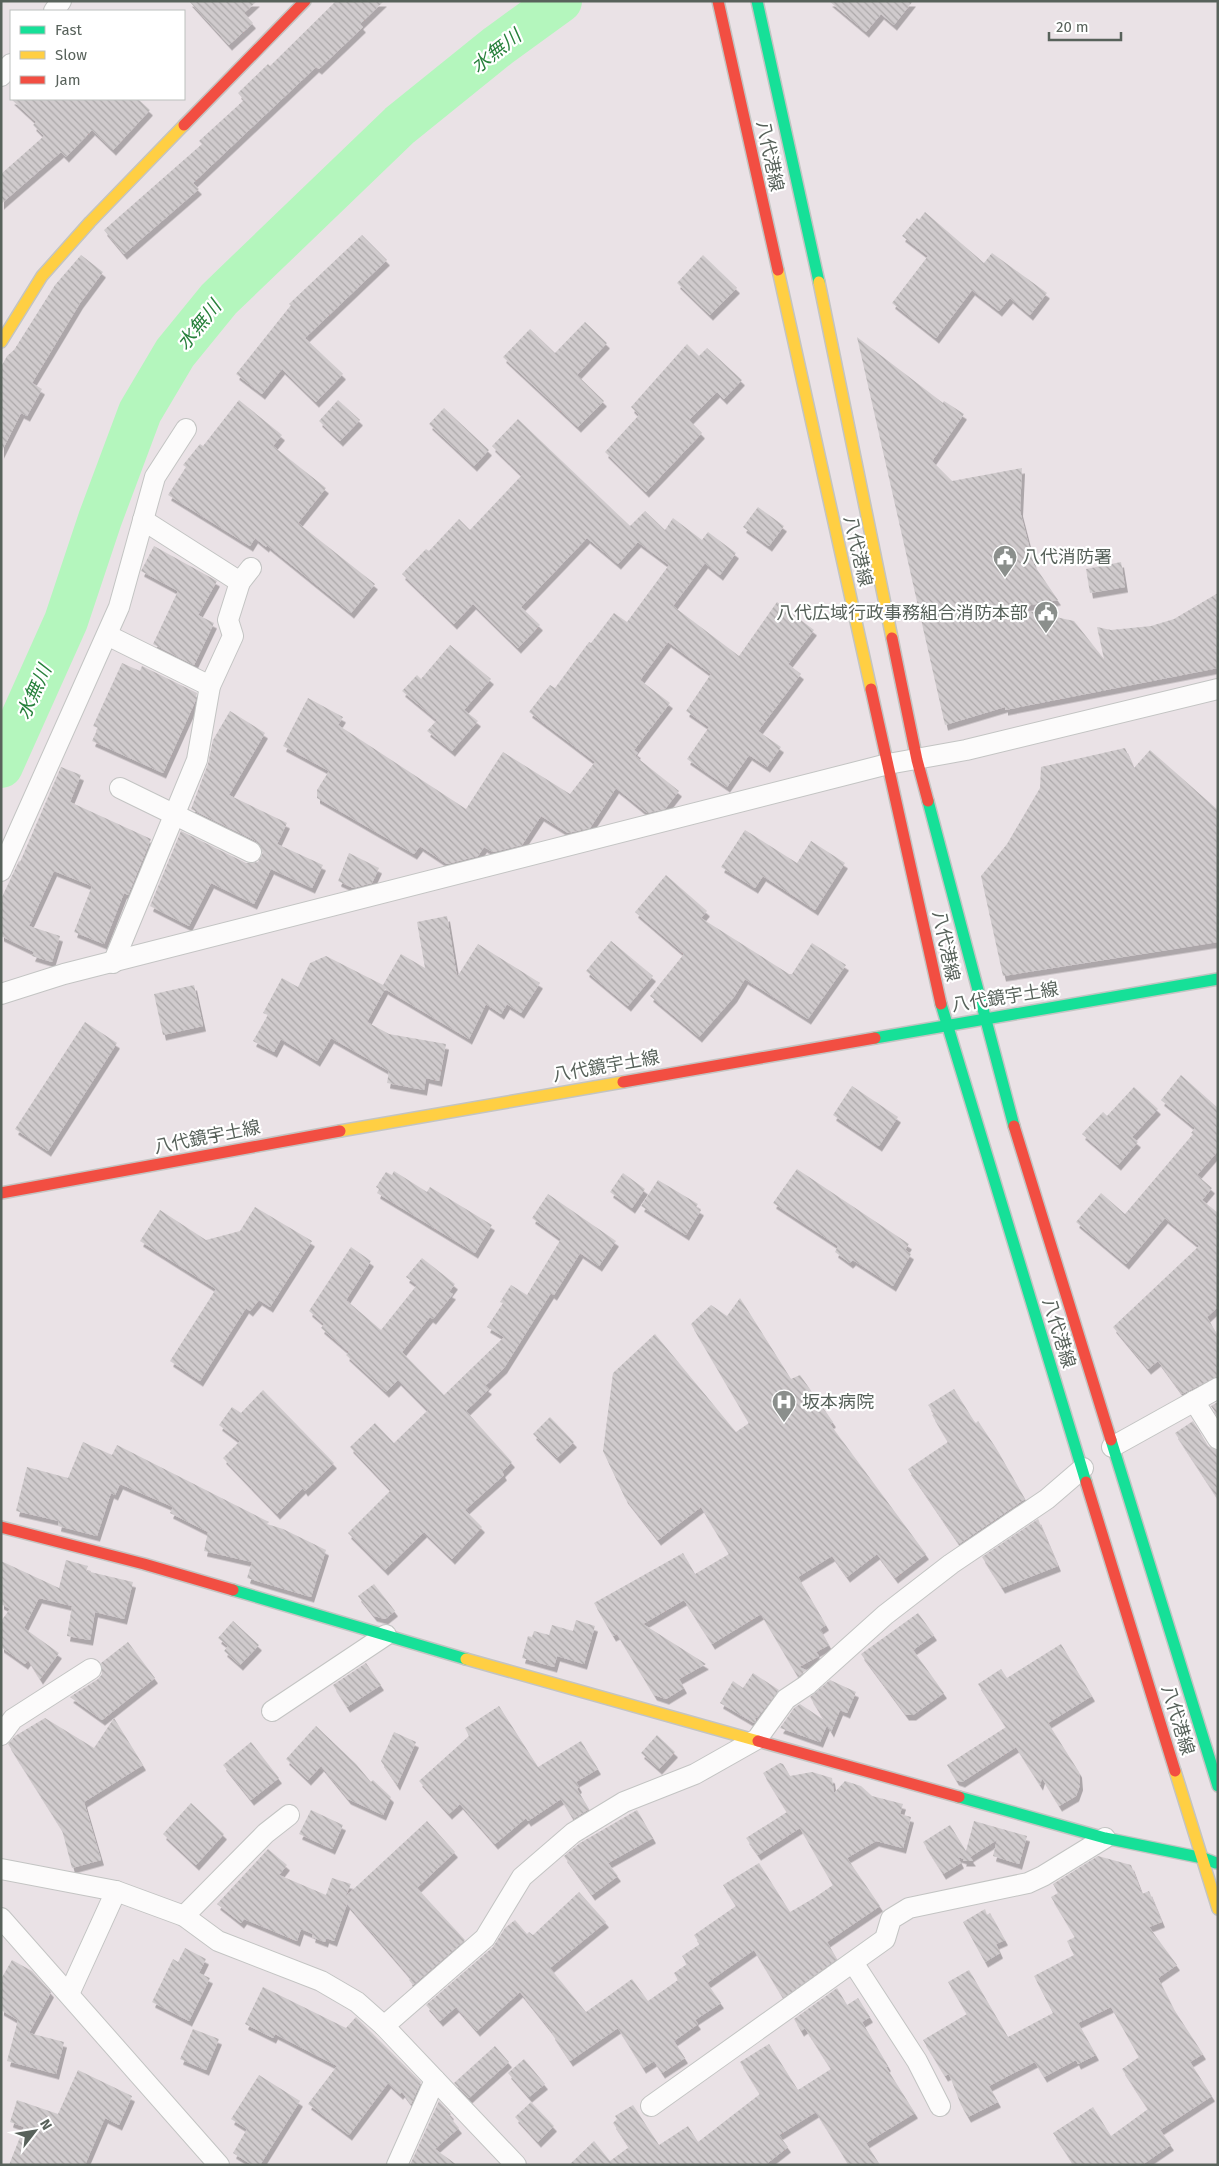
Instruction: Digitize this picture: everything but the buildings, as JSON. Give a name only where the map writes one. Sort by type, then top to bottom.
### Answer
[{"type":"main road","points":[[1,342],[42,276],[90,222],[305,1]]},
{"type":"main road","name":"八代港線","points":[[718,1],[945,1024],[1218,1909]]},
{"type":"main road","name":"八代港線","points":[[757,1],[821,292],[917,760],[984,1018],[1112,1447],[1212,1743],[1218,1786]]},
{"type":"main road","name":"八代鏡宇土線","points":[[1,1194],[376,1124],[945,1024],[1218,979]]},
{"type":"main road","points":[[1,1527],[144,1564],[386,1635],[1105,1838],[1202,1858],[1218,1864]]},
{"type":"street","points":[[1,76],[10,65]]},
{"type":"street","points":[[1,871],[119,607],[155,477],[186,429]]},
{"type":"street","points":[[112,963],[197,760],[210,686],[233,636],[228,620],[245,575],[143,520]]},
{"type":"street","points":[[107,635],[210,686]]},
{"type":"street","points":[[1,994],[64,974],[888,764],[966,750],[1218,688]]},
{"type":"street","points":[[120,788],[251,852]]},
{"type":"street","points":[[1112,1447],[1218,1388]]},
{"type":"street","points":[[1194,1401],[1218,1439]]},
{"type":"street","points":[[384,2026],[485,1938],[522,1877],[573,1833],[624,1802],[695,1774],[757,1739],[786,1699],[807,1685],[885,1615],[951,1564],[1047,1499],[1083,1468]]},
{"type":"street","points":[[272,1711],[386,1635]]},
{"type":"street","points":[[1,1735],[13,1719],[90,1669]]},
{"type":"street","points":[[184,1916],[266,1833],[289,1815]]},
{"type":"street","points":[[651,2106],[815,1988],[854,1964],[885,1940],[891,1919],[909,1908],[1028,1883],[1043,1876],[1105,1838]]},
{"type":"street","points":[[1,1869],[116,1891],[184,1916],[218,1941],[321,1981],[356,2002],[384,2026],[516,2165]]},
{"type":"street","points":[[68,1994],[116,1891]]},
{"type":"street","points":[[1,1918],[219,2165]]},
{"type":"street","points":[[854,1964],[917,2061],[940,2106]]},
{"type":"street","points":[[396,2165],[435,2080]]},
{"type":"waterway","name":"水無川","points":[[1,766],[66,621],[100,519],[140,412],[175,353],[219,299],[400,125],[498,46],[560,1]]},
{"type":"traffic: fast","points":[[757,1],[819,282]]},
{"type":"traffic: fast","points":[[928,801],[1014,1126]]},
{"type":"traffic: fast","points":[[875,1038],[1218,979]]},
{"type":"traffic: fast","points":[[941,1004],[1086,1482]]},
{"type":"traffic: fast","points":[[1111,1440],[1218,1786]]},
{"type":"traffic: fast","points":[[233,1590],[466,1659]]},
{"type":"traffic: fast","points":[[959,1797],[1105,1838],[1203,1858],[1216,1863]]},
{"type":"traffic: slow","points":[[1,342],[42,276],[90,222],[184,125]]},
{"type":"traffic: slow","points":[[778,270],[871,689]]},
{"type":"traffic: slow","points":[[819,282],[892,638]]},
{"type":"traffic: slow","points":[[340,1131],[623,1082]]},
{"type":"traffic: slow","points":[[466,1659],[758,1741]]},
{"type":"traffic: slow","points":[[1175,1771],[1218,1909]]},
{"type":"traffic: jam","points":[[184,125],[305,1]]},
{"type":"traffic: jam","points":[[718,1],[778,270]]},
{"type":"traffic: jam","points":[[892,638],[917,760],[928,801]]},
{"type":"traffic: jam","points":[[871,689],[941,1004]]},
{"type":"traffic: jam","points":[[623,1082],[875,1038]]},
{"type":"traffic: jam","points":[[1014,1126],[1111,1440]]},
{"type":"traffic: jam","points":[[1,1193],[340,1131]]},
{"type":"traffic: jam","points":[[1086,1482],[1175,1771]]},
{"type":"traffic: jam","points":[[1,1527],[144,1564],[233,1590]]},
{"type":"traffic: jam","points":[[758,1741],[959,1797]]},
{"type":"place","name":"八代消防署","points":[[1005,578]]},
{"type":"place","name":"八代広域行政事務組合消防本部","points":[[1046,634]]},
{"type":"place","name":"坂本病院","points":[[784,1423]]}]
